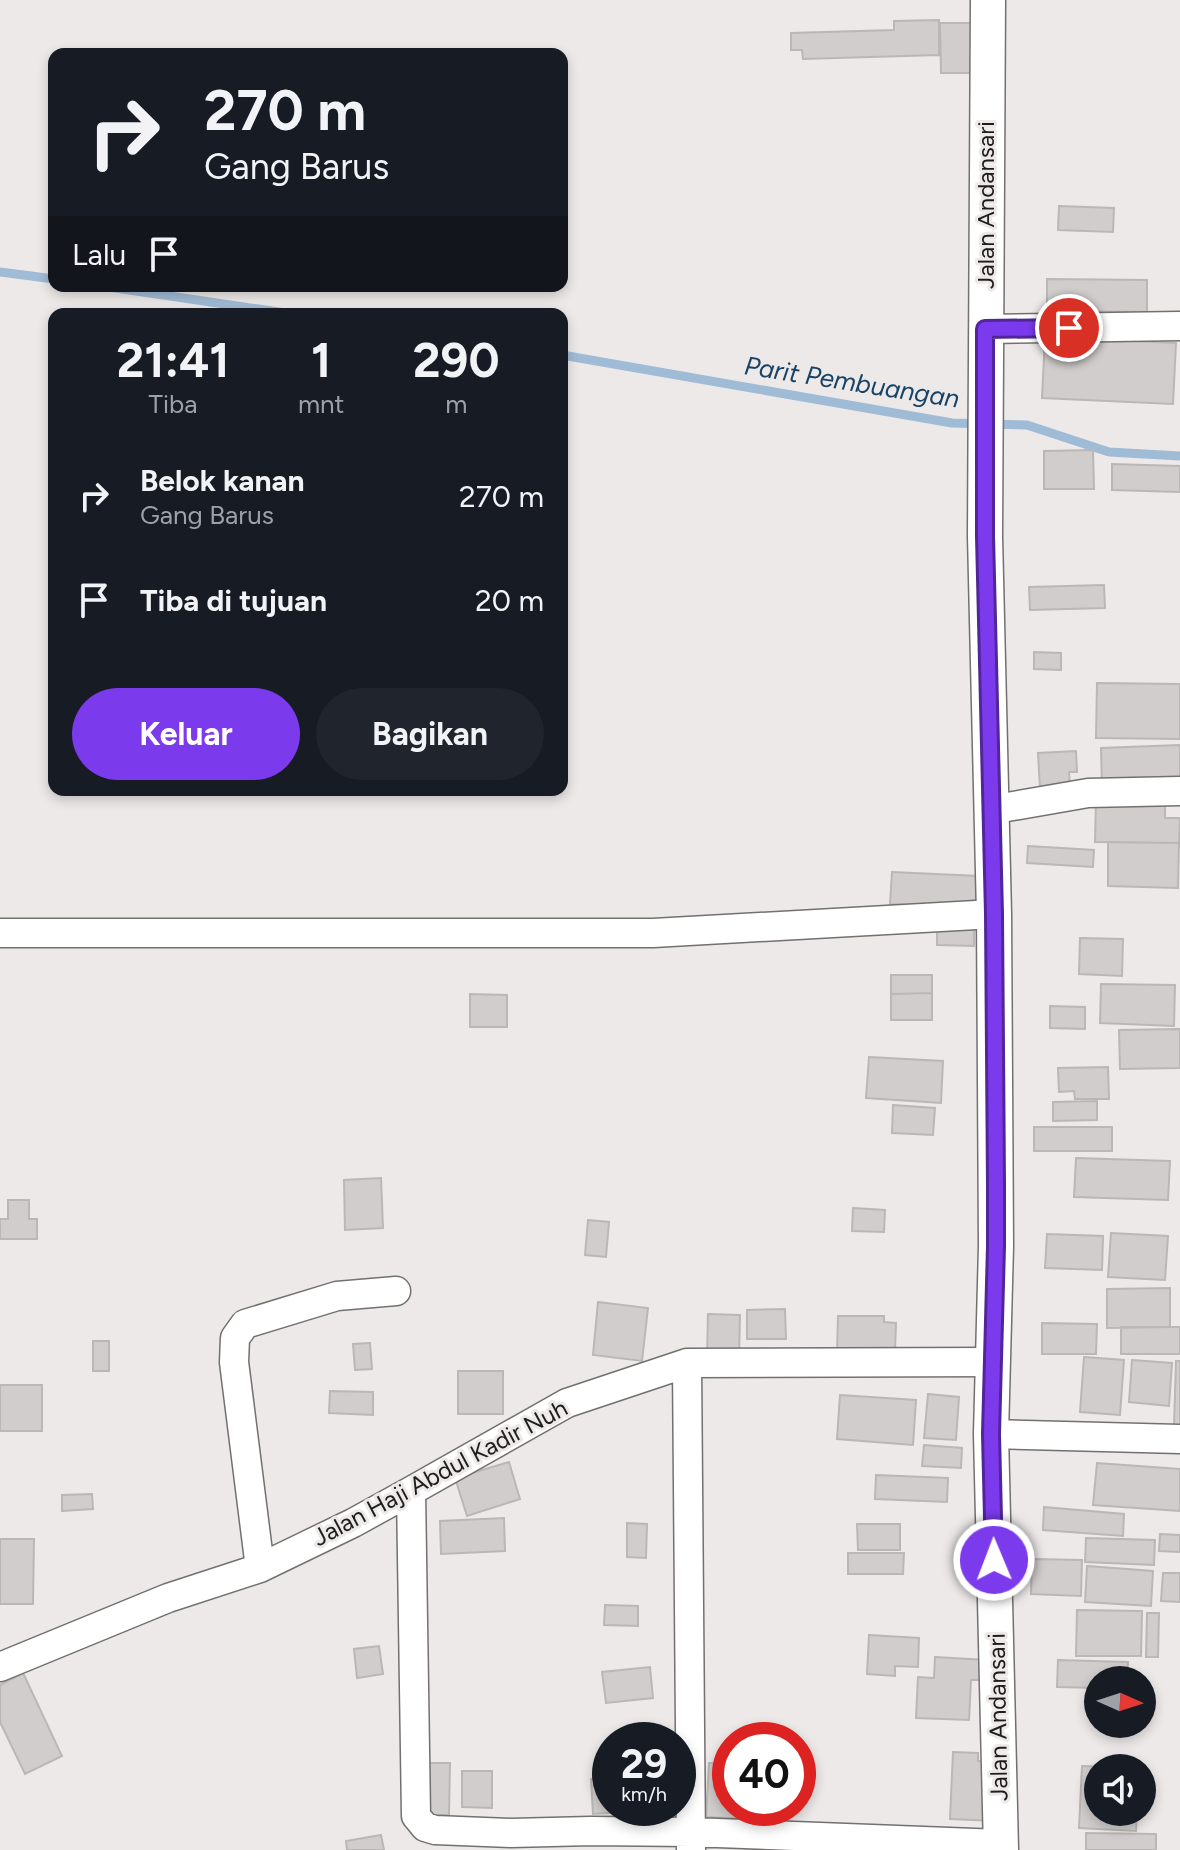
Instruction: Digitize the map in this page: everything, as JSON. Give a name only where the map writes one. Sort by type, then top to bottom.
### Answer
[{"type":"street","name":"Jalan Andansari","points":[[988,0],[985,444],[994,914],[996,1246],[991,1434],[1001,1847]]},
{"type":"street","points":[[985,329],[1180,326]]},
{"type":"street","points":[[990,810],[1088,793],[1180,791]]},
{"type":"street","points":[[0,933],[653,933],[994,914]]},
{"type":"street","points":[[260,1568],[234,1362],[235,1338],[245,1324],[337,1296],[396,1291]]},
{"type":"street","name":"Jalan Haji Abdul Kadir Nuh","points":[[0,1667],[168,1598],[260,1568],[353,1523],[567,1403],[687,1363],[993,1362]]},
{"type":"street","points":[[687,1363],[691,1841]]},
{"type":"street","points":[[991,1434],[1180,1439]]},
{"type":"street","points":[[411,1491],[416,1816],[425,1827],[511,1833],[591,1831],[691,1841],[1001,1847]]},
{"type":"building","points":[[939,20],[939,55],[803,59],[802,50],[791,50],[791,33],[894,30],[894,21]]},
{"type":"building","points":[[940,23],[971,23],[972,73],[941,73]]},
{"type":"building","points":[[1059,206],[1114,208],[1113,232],[1058,230]]},
{"type":"building","points":[[1047,279],[1147,280],[1147,312],[1047,311]]},
{"type":"building","points":[[1045,337],[1176,343],[1173,404],[1042,398]]},
{"type":"building","points":[[1093,450],[1094,489],[1044,489],[1044,451]]},
{"type":"building","points":[[1112,464],[1180,466],[1180,492],[1112,490]]},
{"type":"building","points":[[1104,585],[1105,608],[1030,610],[1029,587]]},
{"type":"building","points":[[1034,652],[1061,653],[1061,670],[1034,669]]},
{"type":"building","points":[[1097,683],[1180,684],[1180,739],[1096,738]]},
{"type":"building","points":[[1180,745],[1180,785],[1102,788],[1101,748]]},
{"type":"building","points":[[1076,751],[1077,772],[1069,772],[1070,786],[1040,788],[1038,753]]},
{"type":"building","points":[[1096,800],[1165,801],[1165,818],[1180,818],[1179,843],[1095,842]]},
{"type":"building","points":[[1108,842],[1179,843],[1178,888],[1108,886]]},
{"type":"building","points":[[1028,846],[1094,850],[1093,867],[1027,863]]},
{"type":"building","points":[[892,872],[979,876],[977,908],[890,904]]},
{"type":"building","points":[[937,926],[974,927],[974,946],[937,945]]},
{"type":"building","points":[[1080,938],[1123,939],[1122,976],[1079,974]]},
{"type":"building","points":[[891,975],[932,975],[932,993],[891,994]]},
{"type":"building","points":[[1101,984],[1175,985],[1174,1026],[1100,1023]]},
{"type":"building","points":[[932,993],[932,1020],[891,1020],[891,994]]},
{"type":"building","points":[[470,994],[507,995],[507,1027],[470,1027]]},
{"type":"building","points":[[1050,1006],[1085,1007],[1085,1029],[1050,1028]]},
{"type":"building","points":[[1180,1029],[1180,1068],[1120,1069],[1119,1030]]},
{"type":"building","points":[[869,1057],[943,1061],[941,1103],[866,1098]]},
{"type":"building","points":[[1108,1067],[1109,1099],[1075,1099],[1074,1091],[1059,1092],[1058,1068]]},
{"type":"building","points":[[1097,1101],[1097,1120],[1053,1121],[1053,1102]]},
{"type":"building","points":[[893,1105],[935,1108],[933,1135],[892,1133]]},
{"type":"building","points":[[1034,1127],[1112,1127],[1112,1151],[1034,1151]]},
{"type":"building","points":[[1076,1158],[1170,1161],[1168,1200],[1074,1197]]},
{"type":"building","points":[[381,1178],[383,1228],[345,1230],[344,1180]]},
{"type":"building","points":[[8,1200],[29,1200],[29,1219],[37,1219],[37,1239],[0,1239],[0,1219],[8,1219]]},
{"type":"building","points":[[853,1208],[885,1210],[884,1232],[852,1231]]},
{"type":"building","points":[[588,1220],[609,1222],[606,1257],[585,1255]]},
{"type":"building","points":[[1111,1233],[1168,1236],[1165,1280],[1108,1277]]},
{"type":"building","points":[[1047,1234],[1103,1236],[1102,1270],[1045,1268]]},
{"type":"building","points":[[1170,1288],[1170,1327],[1107,1328],[1107,1289]]},
{"type":"building","points":[[598,1302],[648,1308],[642,1361],[593,1355]]},
{"type":"building","points":[[785,1309],[786,1339],[747,1339],[747,1310]]},
{"type":"building","points":[[708,1314],[740,1315],[739,1359],[707,1357]]},
{"type":"building","points":[[838,1316],[884,1316],[884,1322],[896,1323],[895,1350],[837,1352]]},
{"type":"building","points":[[1042,1323],[1097,1324],[1096,1354],[1042,1354]]},
{"type":"building","points":[[1121,1327],[1180,1327],[1180,1354],[1121,1354]]},
{"type":"building","points":[[93,1341],[109,1341],[109,1371],[93,1371]]},
{"type":"building","points":[[370,1343],[372,1369],[355,1370],[353,1344]]},
{"type":"building","points":[[1084,1357],[1124,1360],[1120,1415],[1080,1412]]},
{"type":"building","points":[[1132,1360],[1172,1363],[1169,1406],[1129,1402]]},
{"type":"building","points":[[1176,1361],[1180,1361],[1180,1426],[1174,1426]]},
{"type":"building","points":[[458,1371],[503,1371],[503,1414],[458,1414]]},
{"type":"building","points":[[0,1385],[42,1385],[42,1431],[0,1431]]},
{"type":"building","points":[[330,1391],[373,1392],[373,1415],[329,1413]]},
{"type":"building","points":[[928,1394],[959,1397],[956,1440],[924,1438]]},
{"type":"building","points":[[840,1395],[916,1400],[913,1445],[837,1439]]},
{"type":"building","points":[[924,1445],[962,1448],[961,1468],[922,1466]]},
{"type":"building","points":[[509,1462],[520,1499],[467,1516],[455,1478]]},
{"type":"building","points":[[1097,1463],[1180,1469],[1180,1511],[1093,1505]]},
{"type":"building","points":[[876,1475],[948,1478],[947,1502],[875,1499]]},
{"type":"building","points":[[92,1494],[93,1509],[62,1511],[62,1495]]},
{"type":"building","points":[[1044,1507],[1124,1514],[1123,1536],[1043,1530]]},
{"type":"building","points":[[504,1518],[505,1551],[441,1554],[440,1521]]},
{"type":"building","points":[[627,1523],[647,1524],[646,1558],[627,1557]]},
{"type":"building","points":[[857,1524],[900,1524],[900,1550],[858,1550]]},
{"type":"building","points":[[1160,1534],[1180,1535],[1180,1552],[1159,1551]]},
{"type":"building","points":[[1086,1538],[1155,1540],[1154,1565],[1085,1562]]},
{"type":"building","points":[[0,1539],[34,1539],[33,1604],[0,1604]]},
{"type":"building","points":[[848,1553],[904,1553],[903,1574],[848,1574]]},
{"type":"building","points":[[1032,1559],[1082,1560],[1081,1596],[1031,1594]]},
{"type":"building","points":[[1087,1566],[1153,1571],[1151,1606],[1085,1602]]},
{"type":"building","points":[[1163,1573],[1180,1573],[1180,1602],[1161,1601]]},
{"type":"building","points":[[605,1605],[638,1606],[638,1626],[604,1625]]},
{"type":"building","points":[[1077,1610],[1142,1611],[1141,1656],[1076,1656]]},
{"type":"building","points":[[1147,1613],[1159,1613],[1158,1657],[1146,1657]]},
{"type":"building","points":[[869,1635],[919,1638],[918,1667],[895,1666],[895,1676],[867,1674]]},
{"type":"building","points":[[379,1646],[383,1674],[357,1678],[354,1649]]},
{"type":"building","points":[[935,1657],[987,1660],[986,1680],[971,1680],[969,1720],[916,1718],[918,1677],[934,1678]]},
{"type":"building","points":[[1058,1660],[1128,1662],[1128,1666],[1084,1666],[1084,1688],[1057,1687]]},
{"type":"building","points":[[650,1667],[653,1698],[606,1703],[602,1672]]},
{"type":"building","points":[[23,1673],[62,1756],[25,1774],[0,1722],[0,1685]]},
{"type":"building","points":[[953,1752],[978,1753],[978,1761],[996,1762],[994,1821],[950,1819]]},
{"type":"building","points":[[422,1763],[450,1763],[449,1815],[422,1815]]},
{"type":"building","points":[[709,1763],[712,1763],[712,1817],[706,1817]]},
{"type":"building","points":[[1084,1766],[1084,1826],[1136,1826],[1136,1831],[1079,1828]]},
{"type":"building","points":[[462,1771],[492,1771],[492,1808],[462,1807]]},
{"type":"building","points":[[1086,1833],[1156,1834],[1156,1850],[1086,1850]]},
{"type":"building","points":[[381,1835],[384,1850],[347,1850],[346,1841]]},
{"type":"waterway","name":"Parit Pembuangan","points":[[0,272],[48,278]]},
{"type":"waterway","name":"Parit Pembuangan","points":[[143,292],[251,308]]},
{"type":"waterway","name":"Parit Pembuangan","points":[[568,356],[952,423],[1027,425],[1109,452],[1180,456]]},
{"type":"route","points":[[994,1560],[991,1434],[996,1186],[994,914],[985,536],[985,329],[1069,328]]}]
